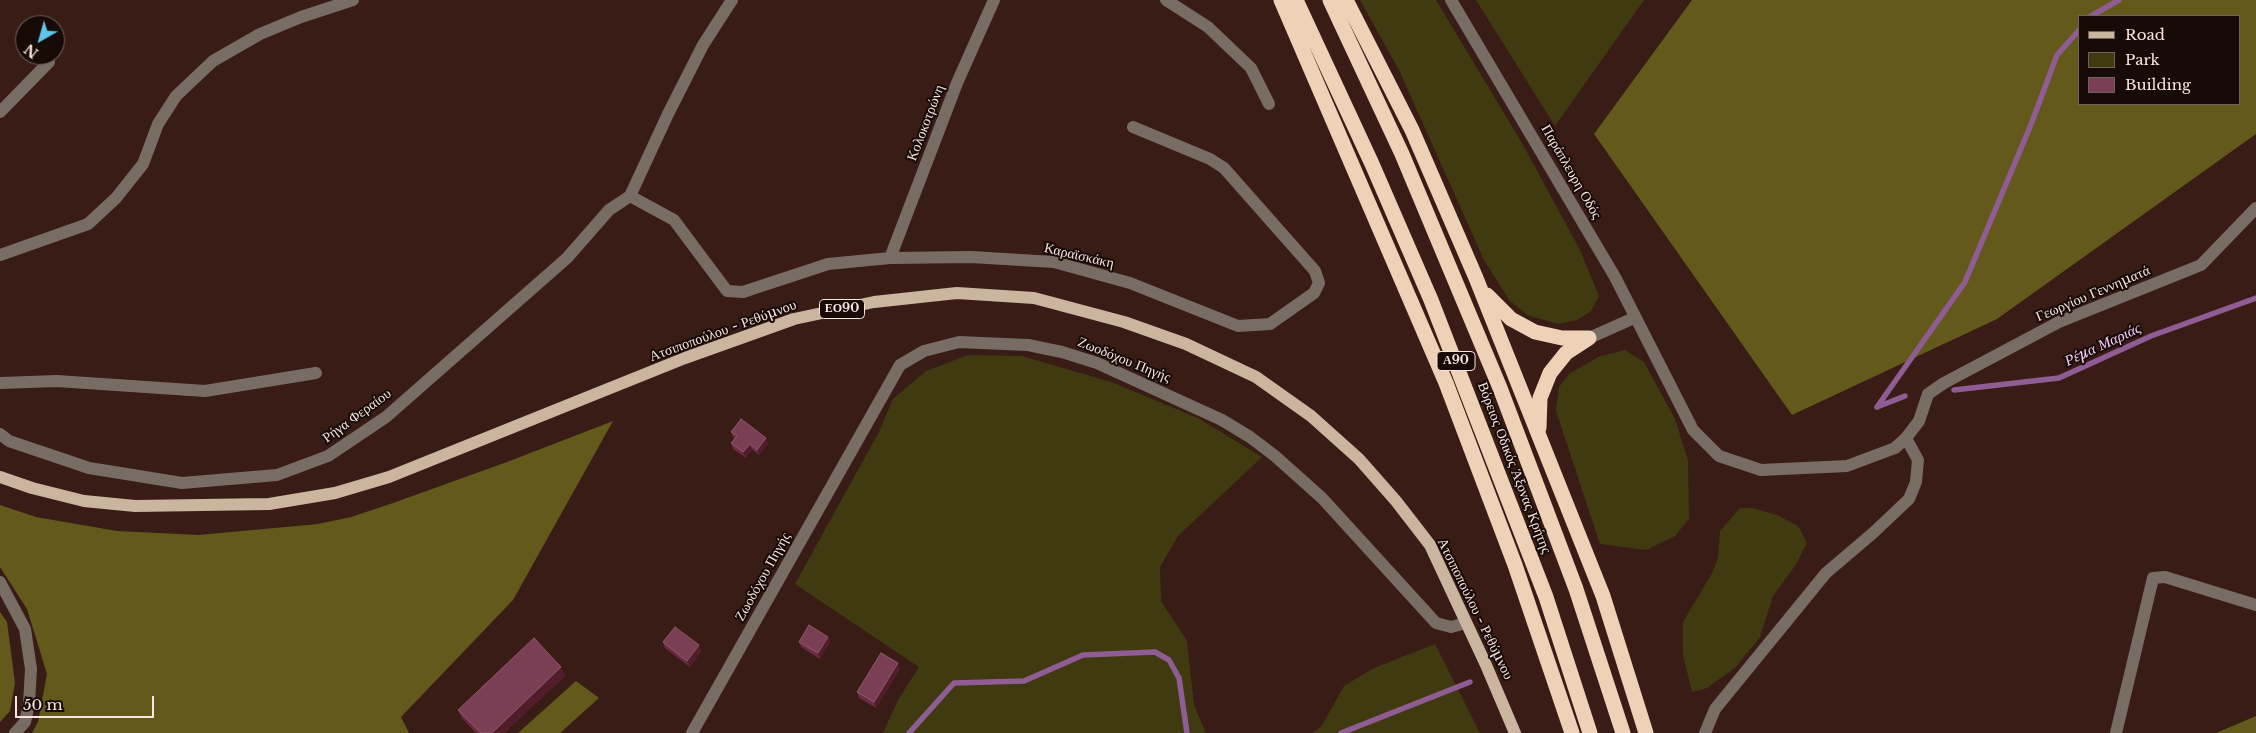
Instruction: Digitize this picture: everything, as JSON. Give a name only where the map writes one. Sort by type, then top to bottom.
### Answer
[{"type":"highway","points":[[1281,0],[1450,392],[1516,565],[1572,733]]},
{"type":"highway","name":"Βόρειος Οδικός Άξονας Κρήτης","points":[[1296,0],[1349,112],[1431,300],[1542,588],[1590,733]]},
{"type":"highway","name":"Βόρειος Οδικός Άξονας Κρήτης","points":[[1330,0],[1402,154],[1496,379],[1576,589],[1623,733]]},
{"type":"highway","points":[[1346,0],[1412,130],[1476,278],[1603,596],[1646,733]]},
{"type":"highway","points":[[1476,278],[1491,301],[1511,319],[1527,328],[1535,332],[1562,338],[1589,338]]},
{"type":"highway","points":[[1546,451],[1539,425],[1540,398],[1550,373],[1566,353],[1589,338]]},
{"type":"main road","name":"Ατσιποπούλου - Ρεθύμνου","points":[[0,477],[32,488],[84,501],[135,506],[269,504],[335,493],[389,477],[685,358],[794,319],[874,302],[957,292],[1034,298],[1124,322],[1186,344],[1256,377],[1311,416],[1359,459],[1396,501],[1430,546],[1486,665],[1515,733]]},
{"type":"street","points":[[0,255],[88,224],[116,198],[143,164],[158,124],[176,96],[213,61],[260,34],[301,17],[353,0]]},
{"type":"street","points":[[630,196],[703,45],[732,0]]},
{"type":"street","name":"Κολοκοτρώνη","points":[[890,258],[957,83],[994,0]]},
{"type":"street","points":[[1166,0],[1208,28],[1251,68],[1269,104]]},
{"type":"street","name":"Παράπλευρη Οδός","points":[[1452,0],[1615,277],[1634,318],[1693,430],[1720,456],[1761,470],[1847,466],[1895,448],[1906,438]]},
{"type":"street","points":[[0,112],[46,65]]},
{"type":"street","name":"Καραϊσκάκη","points":[[630,196],[674,220],[726,291],[743,292],[828,264],[890,258],[971,257],[1054,262],[1130,283],[1238,326],[1270,324],[1314,294],[1319,283],[1315,271],[1224,168],[1217,162],[1133,127]]},
{"type":"street","name":"Ρήγα Φεραίου","points":[[0,434],[9,441],[88,468],[182,483],[277,474],[328,456],[386,417],[567,258],[609,210],[630,196]]},
{"type":"street","name":"Γεωργίου Γεννηματά","points":[[1906,438],[1919,420],[1928,394],[1944,382],[2059,322],[2201,265],[2256,208]]},
{"type":"street","points":[[1589,338],[1634,318]]},
{"type":"street","name":"Ζωοδόχου Πηγής","points":[[692,733],[900,365],[924,351],[959,342],[1028,345],[1062,352],[1106,367],[1222,420],[1250,437],[1275,456],[1322,498],[1436,623],[1451,627],[1466,623]]},
{"type":"street","points":[[0,383],[57,380],[205,391],[316,373]]},
{"type":"street","points":[[1705,733],[1715,708],[1826,573],[1909,499],[1916,482],[1918,460],[1906,438]]},
{"type":"street","points":[[2116,733],[2153,578],[2165,577],[2256,605]]},
{"type":"street","points":[[0,582],[24,628],[30,669],[29,704],[24,722],[15,733]]},
{"type":"green space","points":[[1360,0],[1436,0],[1522,143],[1580,250],[1599,296],[1591,311],[1577,320],[1558,324],[1527,315],[1509,300],[1484,260],[1399,70]]},
{"type":"green space","points":[[1476,0],[1644,0],[1555,126]]},
{"type":"green space","points":[[1625,350],[1644,362],[1675,419],[1688,460],[1689,519],[1675,536],[1646,550],[1600,544],[1556,411],[1559,387],[1569,374],[1598,357]]},
{"type":"green space","points":[[968,355],[1022,356],[1111,382],[1198,418],[1262,457],[1178,536],[1160,567],[1161,601],[1187,641],[1194,705],[1206,733],[883,733],[898,700],[919,667],[795,584],[879,432],[893,399],[926,371]]},
{"type":"green space","points":[[1740,508],[1752,508],[1777,515],[1798,526],[1807,543],[1795,566],[1773,596],[1760,637],[1736,667],[1707,688],[1692,692],[1683,655],[1683,622],[1712,573],[1718,558],[1720,531]]},
{"type":"green space","points":[[1435,644],[1480,733],[1312,733],[1321,727],[1344,686],[1374,668]]},
{"type":"shaded area","points":[[1692,0],[2256,0],[2256,134],[1997,319],[1792,415],[1594,134]]},
{"type":"shaded area","points":[[613,421],[513,600],[401,717],[409,733],[32,733],[38,722],[47,674],[27,609],[0,567],[0,505],[36,517],[117,531],[199,535],[318,524],[351,517],[393,503]]},
{"type":"shaded area","points":[[0,612],[7,622],[15,683],[10,711],[0,722]]},
{"type":"shaded area","points":[[576,681],[599,698],[560,733],[518,733]]},
{"type":"shaded area","points":[[2256,716],[2256,733],[2216,733]]},
{"type":"building","points":[[741,419],[766,438],[757,450],[750,444],[743,452],[731,443],[737,436],[731,432]]},
{"type":"building","points":[[809,625],[828,637],[818,653],[799,642]]},
{"type":"building","points":[[675,627],[699,645],[687,661],[663,642]]},
{"type":"building","points":[[534,638],[561,667],[492,733],[481,733],[458,710]]},
{"type":"building","points":[[881,653],[898,663],[874,702],[857,692]]},
{"type":"waterway","points":[[2093,15],[2119,0]]},
{"type":"waterway","points":[[1877,407],[1965,282],[2032,122],[2057,55],[2078,31]]},
{"type":"waterway","name":"Ρέμα Μαριάς","points":[[1954,390],[2059,378],[2151,336],[2256,298]]},
{"type":"waterway","name":"Ρέμα Μαριάς","points":[[1877,407],[1905,396]]},
{"type":"waterway","points":[[909,733],[954,683],[1024,681],[1083,655],[1155,652],[1169,660],[1179,678],[1187,733]]},
{"type":"waterway","points":[[1341,733],[1470,682]]}]
